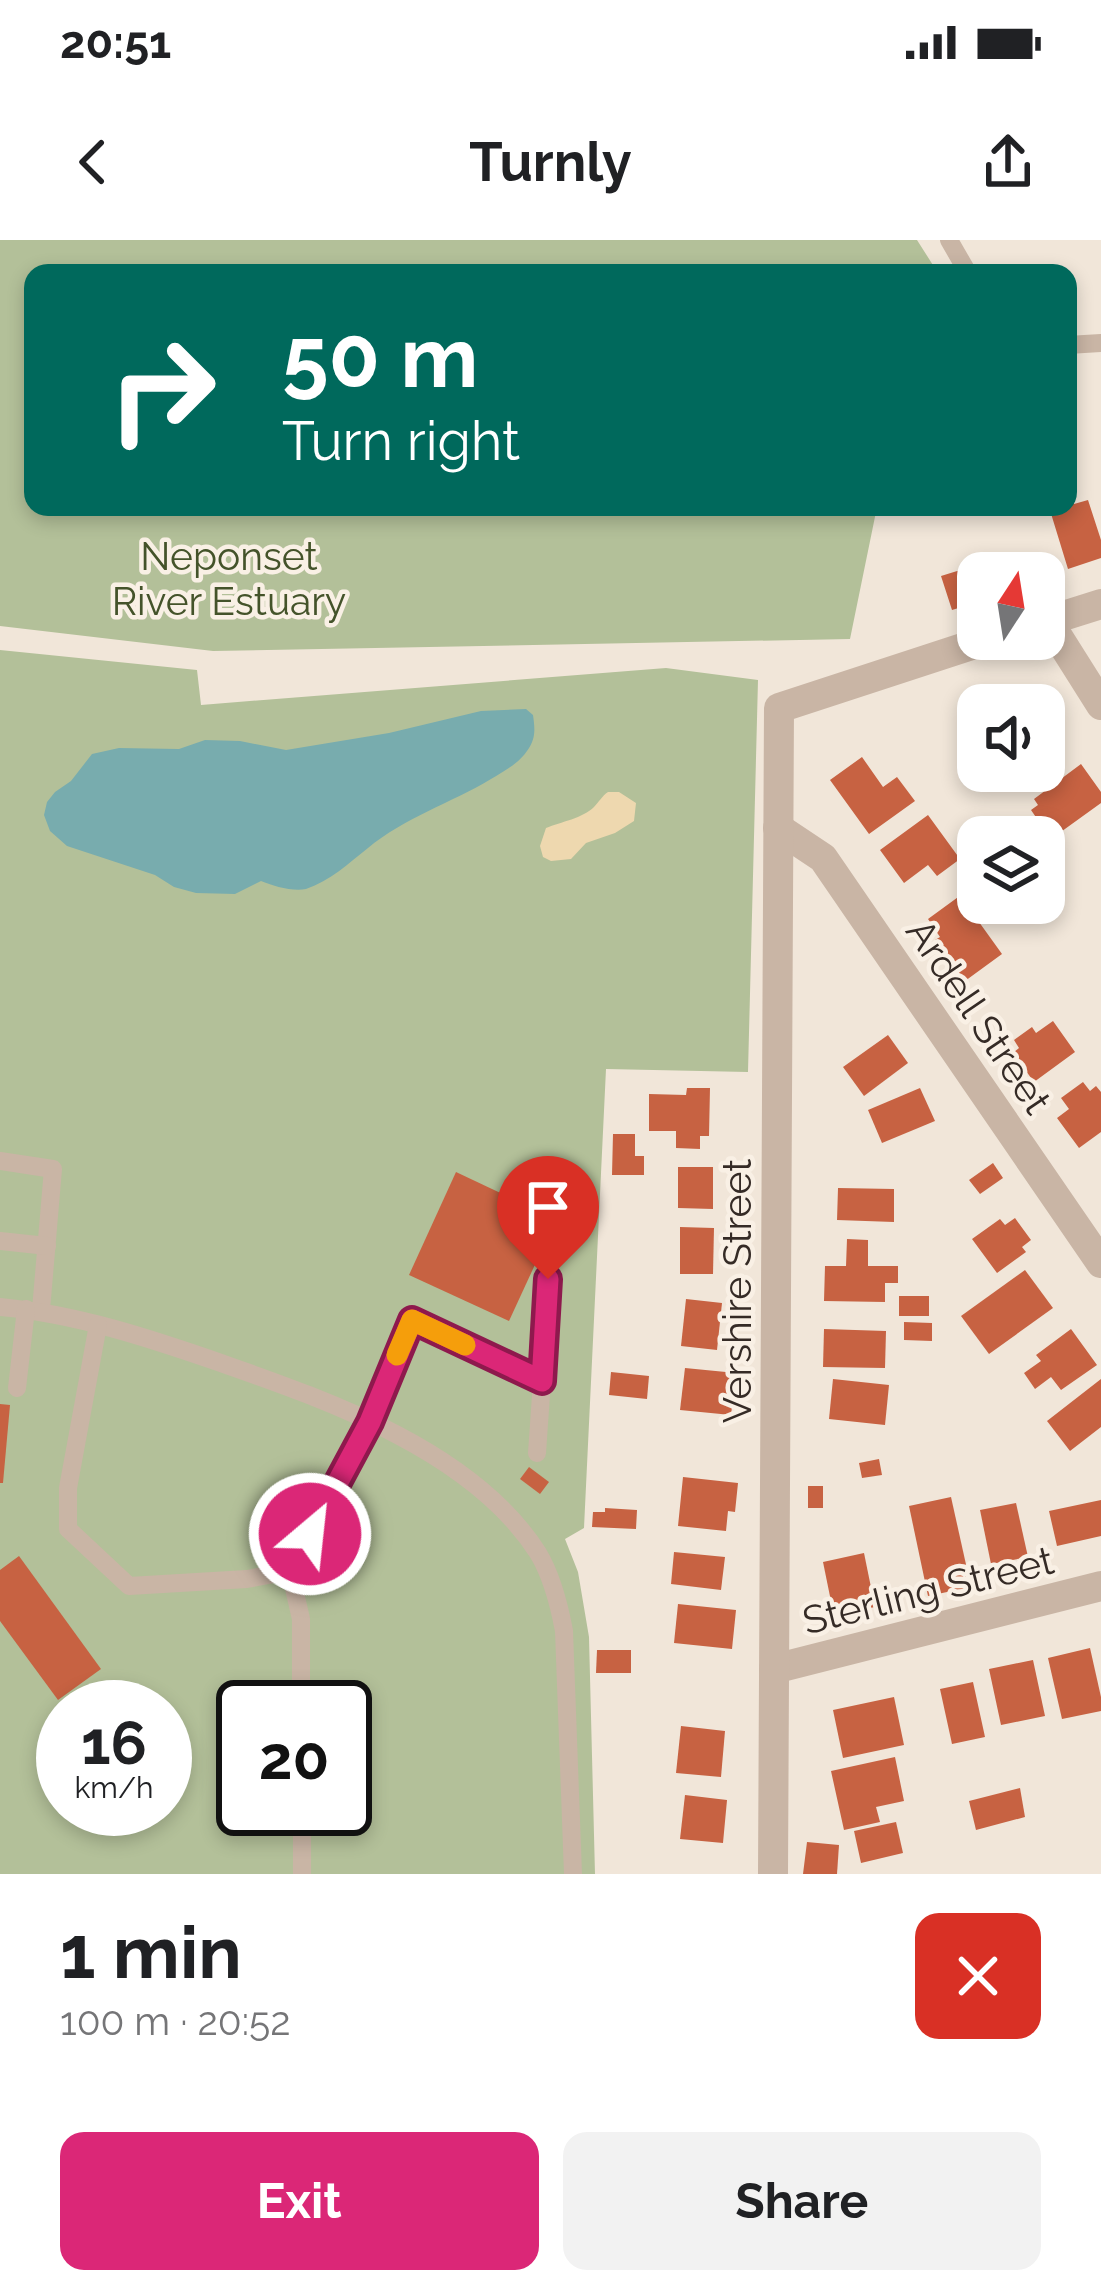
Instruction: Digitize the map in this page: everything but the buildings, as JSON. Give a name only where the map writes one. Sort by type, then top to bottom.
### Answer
[{"type":"street","points":[[1065,615],[1101,604]]},
{"type":"street","name":"Vershire Street","points":[[772,1874],[779,709],[957,650]]},
{"type":"street","points":[[1065,650],[1101,705]]},
{"type":"street","name":"Ardell Street","points":[[778,828],[823,858],[1101,1263]]},
{"type":"street","name":"Sterling Street","points":[[774,1669],[1101,1586]]},
{"type":"lane","points":[[0,1161],[53,1168],[47,1246],[16,1311],[17,1388]]},
{"type":"lane","points":[[0,1241],[47,1246]]},
{"type":"lane","points":[[537,1453],[548,1279]]},
{"type":"lane","points":[[16,1311],[149,1339],[293,1388],[429,1455],[508,1517],[545,1567],[564,1631],[574,1874]]},
{"type":"lane","points":[[301,1680],[301,1619],[290,1571],[370,1422],[412,1320],[542,1381]]},
{"type":"lane","points":[[98,1325],[68,1488],[68,1529],[129,1586],[247,1579],[290,1571]]},
{"type":"lane","points":[[302,1836],[302,1874]]},
{"type":"green space","name":"Neponset River Estuary","points":[[0,240],[917,240],[932,264],[24,264],[24,516],[875,516],[850,639],[213,651],[0,626]]},
{"type":"green space","points":[[0,650],[197,670],[201,705],[666,668],[758,680],[748,1072],[606,1069],[584,1528],[565,1539],[578,1572],[589,1637],[595,1874],[0,1874]]},
{"type":"sand","points":[[608,792],[619,792],[636,803],[634,821],[586,843],[571,859],[543,857],[540,846],[546,828],[584,814]]},
{"type":"water","points":[[526,709],[533,715],[533,738],[515,763],[382,837],[306,889],[261,881],[235,894],[174,887],[155,875],[67,846],[50,831],[44,815],[47,802],[92,754],[119,748],[179,749],[205,740],[286,750],[481,711]]},
{"type":"slow traffic","points":[[397,1355],[412,1320],[465,1345]]},
{"type":"route","points":[[310,1534],[370,1422],[412,1320],[542,1381],[548,1279]]}]
